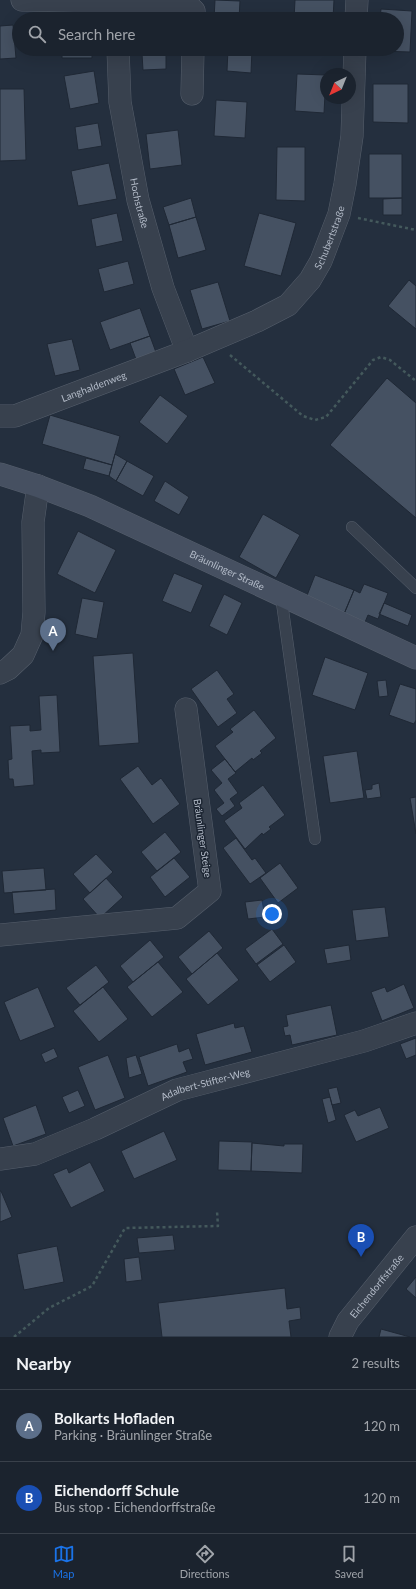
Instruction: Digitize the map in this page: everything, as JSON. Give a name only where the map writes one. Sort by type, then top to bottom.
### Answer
[{"type":"main road","name":"Bräunlinger Straße","points":[[0,474],[38,486],[90,506],[416,658]]},
{"type":"street","points":[[22,0],[116,7],[186,3],[194,12]]},
{"type":"street","points":[[356,12],[357,0]]},
{"type":"street","name":"Hochstraße","points":[[118,56],[120,102],[138,200],[163,288],[187,351]]},
{"type":"street","points":[[192,94],[193,56]]},
{"type":"street","name":"Schubertstraße","points":[[187,351],[257,321],[288,305],[310,280],[321,261],[339,214],[345,184],[352,136],[355,56]]},
{"type":"street","name":"Langhaldenweg","points":[[0,416],[15,416],[187,351]]},
{"type":"street","points":[[0,672],[8,669],[23,655],[32,635],[34,612],[33,522],[38,486]]},
{"type":"street","name":"Bräunlinger Steige","points":[[0,935],[177,918],[210,890],[186,709]]},
{"type":"street","name":"Adalbert-Stifter-Weg","points":[[0,1159],[35,1154],[95,1129],[177,1090],[364,1041],[416,1023]]},
{"type":"street","name":"Eichendorffstraße","points":[[340,1337],[348,1321],[416,1237]]},
{"type":"lane","points":[[352,527],[416,588]]},
{"type":"lane","points":[[281,596],[316,839]]},
{"type":"path","points":[[339,214],[416,230]]},
{"type":"path","points":[[213,340],[303,416],[315,420],[326,417],[373,360],[381,357],[390,360],[416,381]]},
{"type":"path","points":[[14,1337],[49,1308],[92,1286],[125,1228],[218,1226],[217,1211]]},
{"type":"building","points":[[215,0],[240,1],[239,12],[214,12]]},
{"type":"building","points":[[295,0],[334,0],[333,12],[294,12]]},
{"type":"building","points":[[381,9],[412,11],[410,52],[404,52],[404,12],[381,12]]},
{"type":"building","points":[[12,25],[12,56],[16,56],[16,58],[0,59],[0,26]]},
{"type":"building","points":[[62,56],[92,56],[92,58],[62,58]]},
{"type":"building","points":[[142,56],[166,56],[166,69],[143,70]]},
{"type":"building","points":[[228,56],[252,56],[251,73],[227,71]]},
{"type":"building","points":[[94,71],[99,103],[70,109],[64,76]]},
{"type":"building","points":[[297,74],[320,75],[320,104],[324,104],[324,113],[295,111]]},
{"type":"building","points":[[373,84],[408,84],[408,123],[373,122]]},
{"type":"building","points":[[0,89],[24,89],[26,160],[0,161]]},
{"type":"building","points":[[216,100],[247,102],[245,138],[214,136]]},
{"type":"building","points":[[98,123],[102,146],[78,150],[75,127]]},
{"type":"building","points":[[178,130],[182,165],[150,169],[146,134]]},
{"type":"building","points":[[277,147],[305,147],[305,201],[276,200]]},
{"type":"building","points":[[369,154],[402,154],[402,198],[369,198]]},
{"type":"building","points":[[109,163],[117,199],[78,206],[71,171]]},
{"type":"building","points":[[191,198],[196,217],[169,225],[163,207]]},
{"type":"building","points":[[402,198],[402,215],[383,215],[383,199]]},
{"type":"building","points":[[117,213],[123,241],[96,247],[91,219]]},
{"type":"building","points":[[259,213],[296,223],[281,276],[244,266]]},
{"type":"building","points":[[196,217],[206,250],[178,258],[169,225]]},
{"type":"building","points":[[128,261],[134,284],[104,292],[98,269]]},
{"type":"building","points":[[409,280],[416,286],[416,329],[388,306]]},
{"type":"building","points":[[218,282],[230,321],[202,329],[190,290]]},
{"type":"building","points":[[140,308],[150,336],[110,350],[100,322]]},
{"type":"building","points":[[150,336],[157,355],[137,362],[130,343]]},
{"type":"building","points":[[72,339],[80,370],[55,376],[47,344]]},
{"type":"building","points":[[203,357],[215,383],[185,395],[174,369]]},
{"type":"building","points":[[387,378],[416,403],[416,518],[330,445]]},
{"type":"building","points":[[160,395],[188,416],[167,444],[139,422]]},
{"type":"building","points":[[50,415],[120,436],[112,465],[42,444]]},
{"type":"building","points":[[115,454],[127,461],[116,481],[109,476]]},
{"type":"building","points":[[86,458],[112,465],[109,476],[83,469]]},
{"type":"building","points":[[127,461],[154,476],[143,496],[116,481]]},
{"type":"building","points":[[165,481],[189,497],[179,515],[154,501]]},
{"type":"building","points":[[263,514],[300,535],[276,578],[239,557]]},
{"type":"building","points":[[78,531],[116,550],[95,593],[57,574]]},
{"type":"building","points":[[174,573],[203,585],[191,613],[162,601]]},
{"type":"building","points":[[315,575],[354,590],[344,614],[306,598]]},
{"type":"building","points":[[364,584],[388,593],[378,619],[368,615],[363,627],[342,619],[354,590],[360,593]]},
{"type":"building","points":[[224,594],[242,603],[227,635],[209,626]]},
{"type":"building","points":[[82,598],[104,602],[97,639],[75,634]]},
{"type":"building","points":[[384,603],[412,615],[408,626],[379,614]]},
{"type":"building","points":[[133,653],[139,743],[99,746],[93,656]]},
{"type":"building","points":[[325,657],[368,673],[355,710],[312,695]]},
{"type":"building","points":[[217,670],[234,694],[227,699],[237,713],[218,727],[191,689]]},
{"type":"building","points":[[386,680],[388,696],[379,697],[377,681]]},
{"type":"building","points":[[400,684],[416,689],[416,720],[414,724],[389,715]]},
{"type":"building","points":[[57,695],[60,752],[41,753],[41,750],[32,751],[34,785],[14,787],[13,779],[9,779],[8,760],[12,759],[10,726],[30,725],[30,731],[41,730],[39,696]]},
{"type":"building","points":[[254,710],[276,738],[260,751],[262,753],[253,760],[252,758],[235,772],[215,746],[233,732],[230,729]]},
{"type":"building","points":[[357,751],[364,798],[330,803],[323,756]]},
{"type":"building","points":[[225,759],[236,773],[228,779],[238,793],[230,799],[235,806],[222,816],[216,809],[224,803],[214,790],[222,783],[211,770]]},
{"type":"building","points":[[138,766],[152,785],[161,778],[180,804],[153,824],[120,779]]},
{"type":"building","points":[[379,783],[381,797],[367,799],[365,790],[372,789],[372,785]]},
{"type":"building","points":[[263,785],[285,815],[269,827],[271,829],[263,835],[262,833],[245,849],[224,821],[242,808],[239,803]]},
{"type":"building","points":[[416,797],[416,834],[410,798]]},
{"type":"building","points":[[165,832],[181,852],[157,871],[141,852]]},
{"type":"building","points":[[236,838],[252,860],[255,858],[266,873],[250,884],[223,848]]},
{"type":"building","points":[[96,854],[113,872],[90,893],[73,874]]},
{"type":"building","points":[[174,858],[190,877],[165,897],[150,877]]},
{"type":"building","points":[[280,863],[298,888],[278,903],[260,878]]},
{"type":"building","points":[[44,868],[46,890],[4,893],[2,871]]},
{"type":"building","points":[[106,878],[123,897],[100,918],[83,899]]},
{"type":"building","points":[[55,889],[56,910],[14,914],[12,892]]},
{"type":"building","points":[[262,900],[265,917],[248,919],[245,902]]},
{"type":"building","points":[[385,907],[389,937],[356,941],[352,910]]},
{"type":"building","points":[[272,929],[283,944],[256,964],[245,949]]},
{"type":"building","points":[[209,931],[223,948],[192,974],[178,957]]},
{"type":"building","points":[[150,940],[164,957],[133,982],[120,966]]},
{"type":"building","points":[[284,945],[296,962],[270,982],[257,965]]},
{"type":"building","points":[[349,945],[351,960],[327,964],[324,949]]},
{"type":"building","points":[[217,953],[239,980],[208,1005],[186,979]]},
{"type":"building","points":[[158,962],[183,992],[152,1017],[127,987]]},
{"type":"building","points":[[96,965],[109,982],[80,1005],[66,988]]},
{"type":"building","points":[[404,984],[414,1008],[382,1021],[371,992],[385,987],[387,992]]},
{"type":"building","points":[[38,987],[55,1027],[20,1041],[4,1002]]},
{"type":"building","points":[[103,987],[128,1019],[99,1042],[73,1011]]},
{"type":"building","points":[[331,1005],[337,1035],[292,1045],[290,1035],[285,1036],[283,1027],[288,1026],[286,1015]]},
{"type":"building","points":[[234,1023],[235,1028],[244,1026],[252,1052],[205,1065],[196,1034]]},
{"type":"building","points":[[416,1038],[416,1055],[406,1059],[400,1044]]},
{"type":"building","points":[[177,1044],[179,1052],[189,1048],[193,1059],[183,1062],[187,1072],[148,1086],[139,1057]]},
{"type":"building","points":[[54,1048],[58,1057],[45,1063],[41,1054]]},
{"type":"building","points":[[108,1055],[125,1098],[95,1110],[78,1067]]},
{"type":"building","points":[[136,1055],[142,1074],[129,1078],[126,1058]]},
{"type":"building","points":[[337,1087],[341,1103],[332,1105],[328,1089]]},
{"type":"building","points":[[78,1090],[85,1106],[69,1113],[62,1097]]},
{"type":"building","points":[[330,1097],[336,1120],[328,1123],[322,1099]]},
{"type":"building","points":[[36,1105],[46,1134],[13,1146],[3,1118]]},
{"type":"building","points":[[380,1107],[389,1128],[356,1142],[344,1115],[355,1110],[358,1116]]},
{"type":"building","points":[[164,1131],[177,1160],[134,1179],[121,1151]]},
{"type":"building","points":[[219,1141],[252,1142],[251,1171],[218,1170]]},
{"type":"building","points":[[252,1143],[284,1146],[284,1144],[303,1144],[302,1173],[251,1171]]},
{"type":"building","points":[[90,1162],[105,1191],[71,1208],[53,1174],[67,1168],[69,1173]]},
{"type":"building","points":[[0,1191],[12,1217],[0,1222]]},
{"type":"building","points":[[173,1235],[175,1250],[139,1253],[137,1238]]},
{"type":"building","points":[[57,1246],[64,1282],[24,1290],[17,1254]]},
{"type":"building","points":[[139,1257],[142,1280],[126,1282],[124,1259]]},
{"type":"building","points":[[416,1277],[416,1298],[406,1289]]},
{"type":"building","points":[[285,1288],[287,1309],[300,1307],[301,1319],[289,1321],[291,1337],[162,1337],[158,1303]]},
{"type":"building","points":[[381,1329],[410,1337],[379,1337]]},
{"type":"place","name":"Bolkarts Hofladen","points":[[53,651]]},
{"type":"place","name":"Eichendorff Schule","points":[[361,1257]]}]
